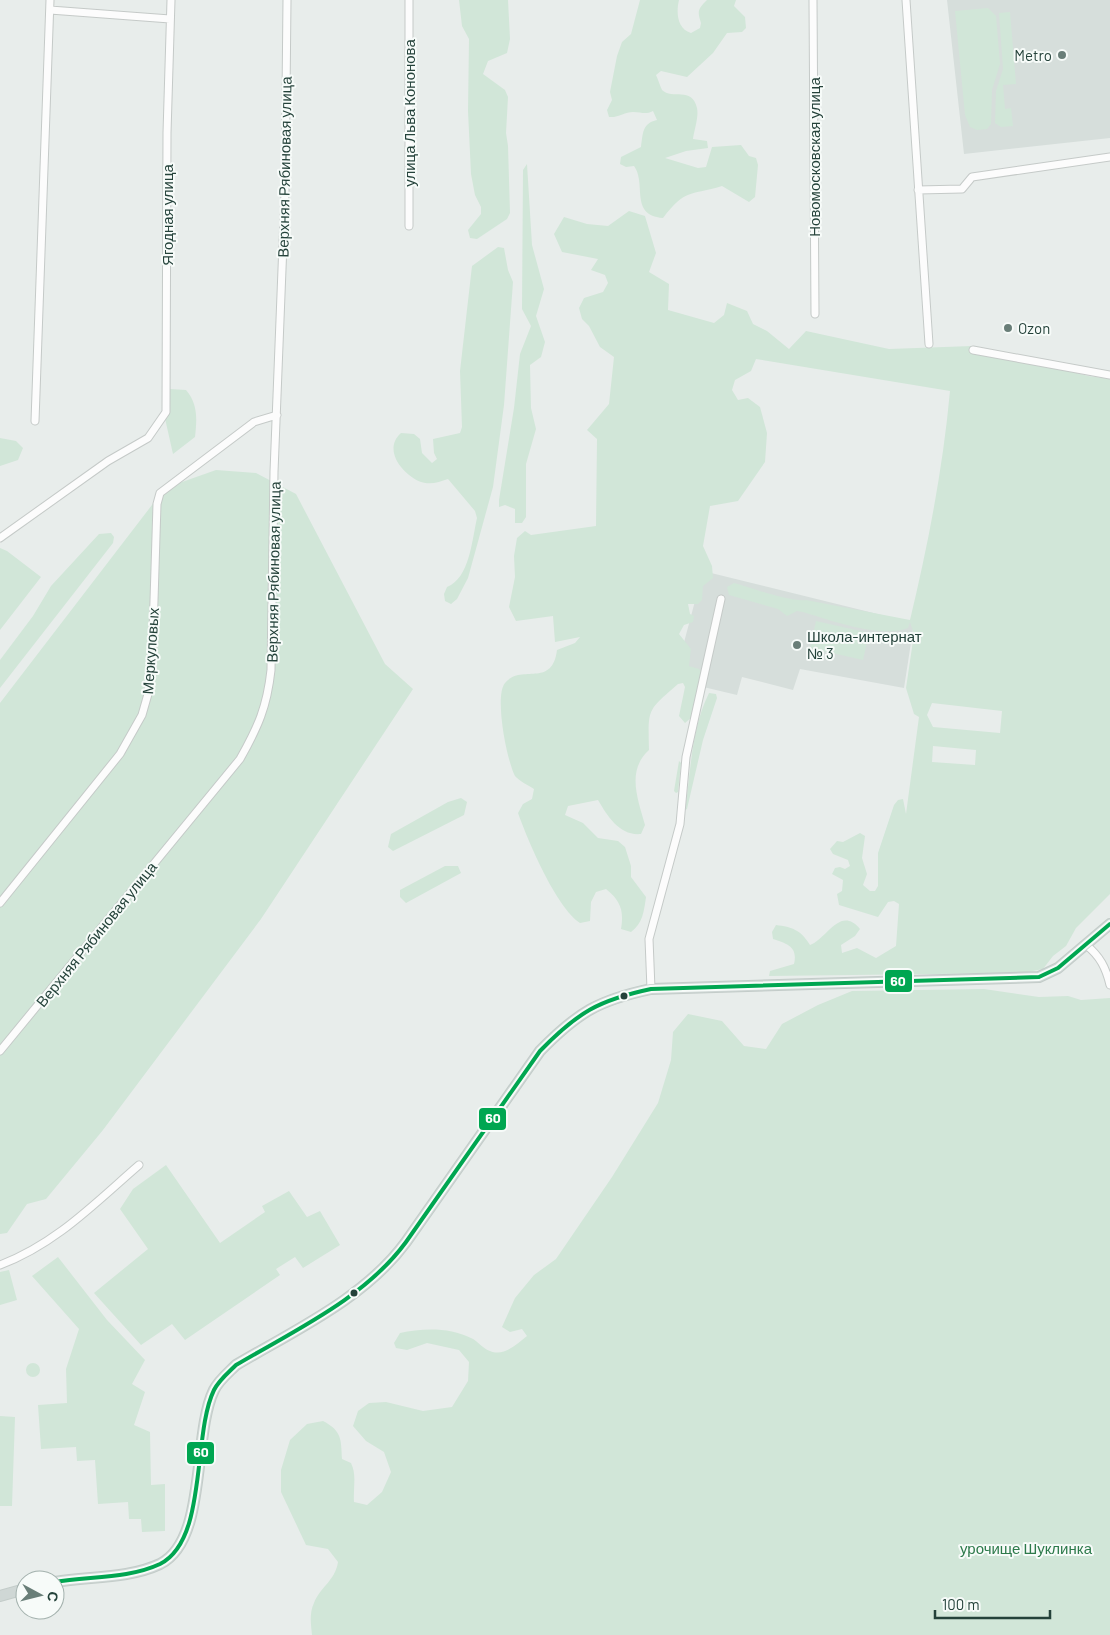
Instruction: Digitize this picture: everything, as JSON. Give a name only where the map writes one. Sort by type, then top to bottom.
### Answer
[{"type":"main road","points":[[65,1581],[114,1576],[146,1569],[161,1563],[172,1554],[190,1522],[206,1417],[214,1390],[221,1380],[236,1365],[356,1292],[385,1268],[406,1242],[540,1051],[565,1025],[596,1005],[621,995],[651,989],[1039,977],[1058,968],[1110,924]]},
{"type":"main road","points":[[0,1596],[15,1592]]},
{"type":"street","points":[[35,421],[50,0]]},
{"type":"street","name":"Ягодная улица","points":[[0,538],[108,461],[148,438],[166,412],[167,133],[171,0]]},
{"type":"street","name":"Верхняя Рябиновая улица","points":[[0,1051],[240,759],[255,732],[267,700],[271,670],[285,193],[287,0]]},
{"type":"street","name":"улица Льва Кононова","points":[[409,0],[409,226]]},
{"type":"street","name":"Новомосковская улица","points":[[813,0],[815,314]]},
{"type":"street","points":[[906,0],[929,344]]},
{"type":"street","points":[[50,10],[170,19]]},
{"type":"street","points":[[918,190],[962,189],[972,177],[1110,157]]},
{"type":"street","points":[[973,350],[1110,375]]},
{"type":"street","name":"Меркуловых","points":[[0,904],[120,754],[142,715],[152,675],[157,504],[160,493],[254,422],[277,415]]},
{"type":"street","points":[[651,989],[649,939],[680,824],[686,757],[721,599]]},
{"type":"street","points":[[1086,945],[1100,959],[1110,985]]},
{"type":"street","points":[[0,1265],[58,1235],[139,1165]]},
{"type":"shaded area","points":[[947,0],[1110,0],[1110,138],[964,154]]},
{"type":"shaded area","name":"Школа-интернат № 3","points":[[703,571],[914,623],[904,688],[800,669],[793,690],[742,677],[737,695],[674,680]]},
{"type":"green space","points":[[459,0],[508,0],[510,39],[507,53],[488,61],[483,74],[505,90],[508,97],[506,133],[510,213],[507,219],[477,239],[470,238],[468,230],[481,214],[481,207],[475,195],[471,174],[468,111],[469,39],[462,26]]},
{"type":"green space","points":[[640,0],[679,0],[680,24],[686,31],[691,33],[700,28],[699,10],[707,0],[736,0],[734,6],[745,17],[746,28],[742,32],[727,33],[713,53],[687,77],[661,71],[656,75],[662,90],[666,93],[686,95],[694,101],[697,108],[697,116],[693,139],[707,141],[708,148],[686,151],[665,158],[698,168],[706,167],[712,147],[741,145],[749,156],[756,158],[758,165],[755,197],[749,202],[722,186],[683,197],[663,218],[653,216],[642,205],[638,173],[634,166],[626,167],[620,164],[621,157],[641,147],[646,126],[652,121],[657,120],[653,111],[646,113],[630,112],[609,117],[607,110],[612,100],[610,92],[617,56],[622,42],[631,34]]},
{"type":"green space","points":[[988,8],[996,16],[1000,64],[992,90],[991,124],[987,129],[977,130],[970,127],[965,115],[955,11]]},
{"type":"green space","points":[[1010,12],[1016,84],[1003,85],[1005,109],[1011,108],[1013,126],[1001,127],[995,123],[996,91],[1003,69],[999,13]]},
{"type":"green space","points":[[527,164],[532,245],[544,289],[536,316],[545,342],[541,357],[530,365],[531,408],[536,429],[526,464],[526,517],[522,523],[515,523],[515,509],[505,505],[499,507],[499,500],[514,408],[520,354],[531,326],[522,309],[523,170]]},
{"type":"green space","points":[[629,211],[645,216],[656,253],[649,272],[669,284],[668,310],[714,323],[724,315],[727,303],[747,311],[753,324],[767,331],[789,349],[806,331],[889,349],[972,346],[1088,376],[1110,379],[1110,894],[1076,928],[1066,946],[1053,956],[1043,969],[1022,973],[769,976],[770,971],[794,964],[795,958],[791,947],[773,939],[772,932],[776,925],[796,930],[810,945],[840,922],[853,923],[860,929],[855,936],[841,945],[842,953],[857,948],[876,958],[896,946],[899,904],[894,901],[888,902],[878,917],[839,905],[837,894],[842,891],[843,880],[832,874],[835,868],[845,869],[850,866],[848,860],[833,854],[830,849],[837,841],[843,842],[860,833],[865,836],[862,858],[867,874],[863,885],[870,891],[875,891],[878,886],[878,853],[894,805],[898,800],[903,799],[906,814],[919,717],[914,714],[906,688],[914,634],[910,622],[908,628],[897,631],[884,631],[855,627],[797,611],[787,616],[778,609],[729,595],[727,587],[734,583],[791,599],[806,600],[910,620],[934,506],[950,391],[756,359],[751,371],[735,380],[732,390],[738,400],[748,398],[760,407],[767,433],[765,462],[738,501],[710,506],[703,546],[712,566],[713,578],[703,586],[702,600],[698,604],[688,604],[690,614],[694,616],[693,622],[684,625],[679,634],[691,649],[689,666],[699,669],[702,673],[692,717],[685,723],[679,716],[685,687],[683,683],[678,684],[660,700],[652,711],[649,726],[649,750],[642,758],[636,776],[637,795],[645,825],[641,834],[634,834],[621,829],[610,819],[598,800],[568,806],[565,815],[583,823],[598,838],[618,841],[625,847],[631,866],[631,877],[646,897],[642,916],[638,925],[631,932],[621,929],[622,912],[618,902],[606,889],[596,892],[591,902],[590,921],[580,923],[571,915],[552,889],[518,813],[523,804],[532,799],[534,789],[517,778],[512,768],[505,743],[501,701],[505,683],[512,677],[535,674],[549,669],[554,662],[557,650],[575,643],[580,637],[555,642],[553,616],[516,621],[509,607],[515,577],[514,556],[517,538],[525,531],[531,535],[596,526],[597,439],[587,430],[609,404],[614,357],[600,347],[589,326],[582,319],[579,308],[584,298],[603,292],[608,283],[605,275],[591,270],[598,259],[562,252],[554,234],[564,217],[587,224],[608,226]],"holes":[[[932,703],[1002,711],[1000,733],[933,727],[927,715]],[[933,746],[976,750],[975,765],[932,762]]]},
{"type":"green space","points":[[498,247],[504,248],[508,270],[513,282],[504,405],[493,487],[468,578],[457,599],[451,604],[445,601],[444,594],[447,587],[461,575],[469,557],[477,518],[475,511],[448,479],[435,483],[425,483],[414,479],[397,461],[394,447],[401,433],[414,434],[420,439],[422,453],[432,463],[437,459],[434,453],[433,439],[460,433],[462,427],[460,371],[472,266]]},
{"type":"green space","points":[[170,389],[186,390],[195,406],[196,418],[195,437],[173,454],[164,414],[164,394]]},
{"type":"green space","points":[[0,438],[16,441],[23,448],[18,460],[0,466]]},
{"type":"green space","points":[[216,470],[256,473],[296,494],[385,664],[413,689],[261,919],[103,1130],[46,1199],[27,1204],[7,1233],[0,1234],[0,703],[165,488]]},
{"type":"green space","points":[[111,533],[114,537],[113,543],[0,688],[0,660],[33,616],[51,586],[99,534]]},
{"type":"green space","points":[[0,548],[7,551],[41,577],[0,630]]},
{"type":"green space","points":[[816,621],[869,633],[863,660],[810,648]]},
{"type":"green space","points":[[709,693],[716,694],[717,698],[703,740],[687,809],[685,810],[692,750],[698,721]]},
{"type":"green space","points":[[679,761],[681,763],[678,792],[676,793],[674,791]]},
{"type":"green space","points":[[461,798],[467,802],[464,815],[393,851],[388,847],[391,834],[448,802]]},
{"type":"green space","points":[[445,866],[458,866],[461,873],[406,903],[400,897],[400,890]]},
{"type":"green space","name":"урочище Шуклинка","points":[[984,989],[1039,997],[1068,996],[1081,1000],[1110,998],[1110,1635],[312,1635],[312,1607],[334,1574],[338,1562],[328,1549],[306,1545],[281,1492],[281,1470],[290,1440],[307,1424],[323,1421],[337,1432],[341,1441],[342,1459],[351,1463],[353,1468],[354,1502],[367,1505],[382,1492],[391,1472],[384,1452],[366,1441],[353,1426],[358,1411],[369,1403],[386,1402],[423,1411],[452,1407],[468,1381],[469,1362],[459,1350],[427,1343],[407,1350],[396,1348],[394,1343],[400,1333],[427,1329],[445,1330],[463,1334],[487,1350],[495,1352],[510,1349],[527,1336],[522,1329],[510,1332],[502,1327],[515,1298],[534,1275],[556,1259],[612,1177],[658,1103],[671,1060],[673,1032],[688,1014],[722,1021],[744,1046],[766,1049],[782,1024],[818,1005],[852,991]]},
{"type":"green space","points":[[166,1165],[220,1243],[265,1212],[262,1206],[289,1191],[307,1217],[320,1211],[340,1245],[303,1268],[295,1257],[276,1269],[280,1275],[185,1340],[172,1324],[141,1345],[94,1293],[148,1249],[120,1209],[133,1189]]},
{"type":"green space","points":[[58,1257],[107,1320],[145,1360],[132,1384],[145,1392],[134,1425],[150,1432],[151,1485],[165,1484],[165,1531],[142,1532],[141,1519],[129,1519],[128,1502],[98,1504],[95,1460],[77,1461],[76,1447],[41,1449],[38,1405],[67,1403],[66,1369],[79,1329],[32,1276]]},
{"type":"green space","points":[[9,1270],[17,1300],[0,1305],[0,1272]]},
{"type":"green space","points":[[33,1363],[38,1365],[40,1370],[38,1375],[33,1377],[28,1375],[26,1370],[28,1365]]},
{"type":"green space","points":[[0,1416],[15,1417],[12,1506],[0,1506]]},
{"type":"transit line","name":"60","points":[[65,1580],[122,1575],[148,1569],[160,1564],[175,1551],[186,1533],[192,1510],[207,1409],[218,1383],[236,1365],[305,1325],[350,1296],[389,1262],[406,1242],[540,1051],[578,1017],[603,1003],[651,989],[1039,977],[1058,968],[1110,924]]},
{"type":"place","name":"Metro","points":[[1062,55]]},
{"type":"place","name":"Ozon","points":[[1008,328]]},
{"type":"place","name":"Школа-интернат № 3","points":[[797,645]]}]
